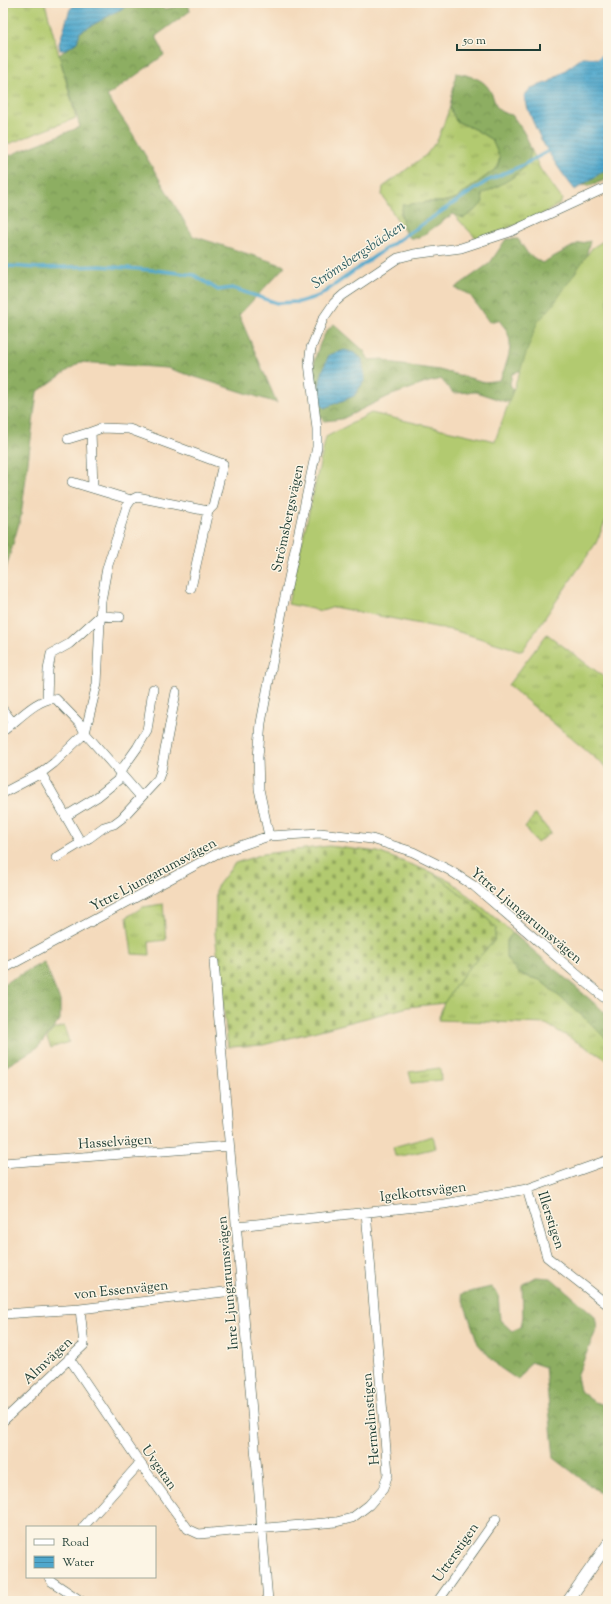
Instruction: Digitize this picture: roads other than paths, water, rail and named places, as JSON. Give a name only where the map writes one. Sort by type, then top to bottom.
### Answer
[{"type":"street","name":"Strömsbergsvägen","points":[[269,836],[259,789],[258,758],[261,723],[283,606],[317,448],[318,430],[309,363],[311,348],[323,319],[343,295],[398,258],[414,254],[461,248],[510,232],[608,187]]},
{"type":"street","points":[[68,439],[102,428],[129,430],[223,464],[213,506],[208,511],[191,588]]},
{"type":"street","points":[[91,432],[93,488]]},
{"type":"street","points":[[72,482],[131,500]]},
{"type":"street","points":[[3,793],[41,773],[54,763],[85,733],[97,684],[101,601],[107,568],[127,506],[131,500],[137,497],[208,511]]},
{"type":"street","points":[[47,699],[48,670],[51,654],[69,644],[100,616],[120,617]]},
{"type":"street","points":[[66,816],[86,805],[118,780],[120,772],[138,748],[147,731],[153,689]]},
{"type":"street","points":[[56,858],[104,827],[114,824],[122,818],[158,779],[162,771],[176,692]]},
{"type":"street","points":[[3,731],[39,702],[47,699],[56,699],[81,725],[85,733],[141,797]]},
{"type":"street","points":[[3,710],[13,723]]},
{"type":"street","points":[[41,773],[81,843]]},
{"type":"street","name":"Yttre Ljungarumsvägen","points":[[3,969],[216,854],[269,836],[320,833],[372,839],[413,852],[434,862],[474,886],[608,1001]]},
{"type":"street","name":"Inre Ljungarumsvägen","points":[[214,962],[268,1601]]},
{"type":"street","name":"Hasselvägen","points":[[3,1164],[229,1146]]},
{"type":"street","name":"Igelkottsvägen","points":[[237,1226],[444,1204],[527,1188],[608,1160]]},
{"type":"street","name":"Illerstigen","points":[[527,1188],[547,1257],[608,1305]]},
{"type":"street","name":"Hermelinstigen","points":[[261,1528],[336,1522],[352,1518],[369,1505],[383,1489],[388,1474],[366,1212]]},
{"type":"street","name":"von Essenvägen","points":[[3,1314],[80,1309],[241,1290]]},
{"type":"street","name":"Almvägen","points":[[3,1421],[84,1344],[80,1309]]},
{"type":"street","name":"Uvgatan","points":[[69,1358],[140,1463],[188,1529],[199,1534],[261,1528]]},
{"type":"street","points":[[84,1526],[140,1463]]},
{"type":"street","name":"Utterstigen","points":[[438,1601],[496,1519]]},
{"type":"street","points":[[568,1601],[608,1544]]},
{"type":"street","points":[[50,1578],[51,1581],[81,1601]]},
{"type":"water","points":[[76,3],[132,3],[80,32],[77,42],[65,50],[60,50],[59,44],[70,9]]},
{"type":"water","points":[[583,57],[602,59],[608,58],[608,168],[575,190],[551,157],[538,134],[524,96],[531,88],[549,82]]},
{"type":"water","points":[[345,350],[355,353],[362,359],[365,380],[354,396],[324,408],[319,396],[319,389],[324,367],[329,355]]},
{"type":"waterway","points":[[600,59],[608,49]]},
{"type":"waterway","name":"Strömsbergsbäcken","points":[[3,271],[9,266],[38,268],[101,266],[163,271],[194,275],[218,290],[232,288],[277,303],[299,302],[319,296],[385,249],[487,181],[523,165],[547,152]]}]
